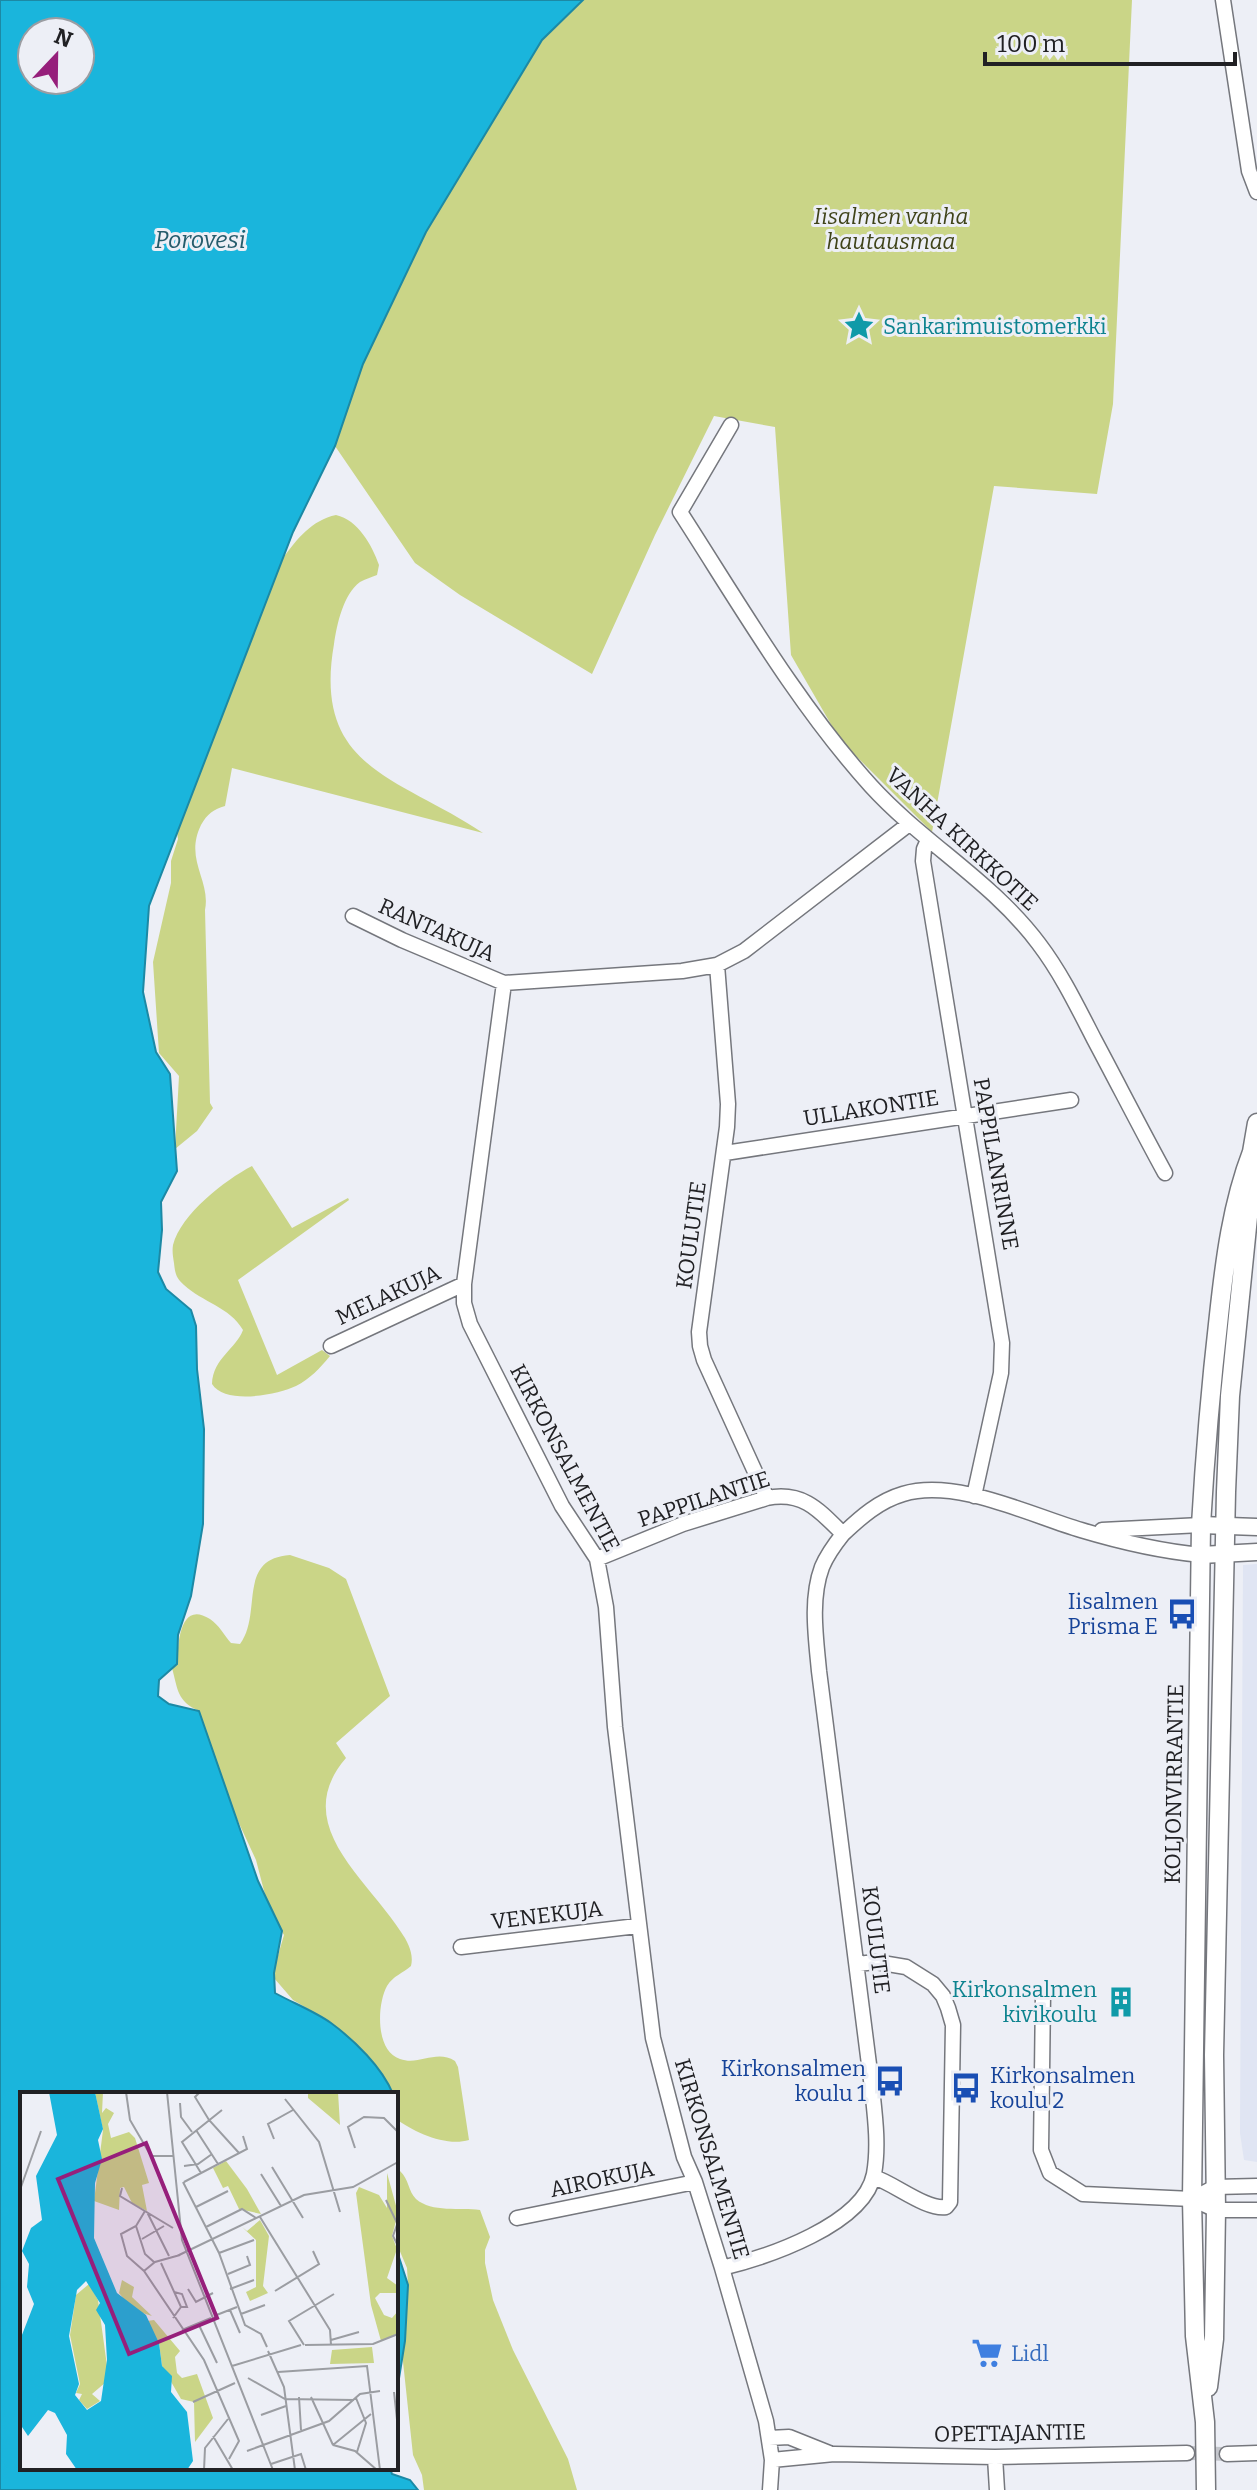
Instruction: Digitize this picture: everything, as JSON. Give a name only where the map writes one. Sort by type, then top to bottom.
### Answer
[{"type":"main road","name":"KOLJONVIRRANTIE","points":[[1205,2422],[1214,2339],[1214,2055],[1230,1396],[1257,1123]]},
{"type":"main road","name":"KOLJONVIRRANTIE","points":[[1206,2490],[1205,2422],[1195,2336],[1192,2199],[1201,1525],[1207,1423],[1225,1261],[1241,1182],[1252,1152]]},
{"type":"street","points":[[1223,0],[1249,171],[1257,192]]},
{"type":"street","name":"VANHA KIRKKOTIE","points":[[731,425],[680,512],[788,678],[872,787],[909,824],[1014,913],[1040,944],[1063,979],[1165,1173]]},
{"type":"street","points":[[504,983],[682,971],[717,965],[744,951],[909,824]]},
{"type":"street","name":"PAPPILANRINNE","points":[[928,840],[923,861],[1002,1343],[1001,1373],[974,1496]]},
{"type":"street","name":"RANTAKUJA","points":[[353,916],[504,983]]},
{"type":"street","name":"KOULUTIE","points":[[717,965],[728,1104],[725,1153],[699,1332],[700,1346],[767,1498]]},
{"type":"street","name":"KIRKONSALMENTIE","points":[[504,983],[496,1025],[464,1303],[470,1324],[562,1506],[597,1559],[606,1607],[615,1727],[637,1926],[658,2061],[684,2157],[722,2268],[769,2438],[772,2460],[770,2490]]},
{"type":"street","name":"ULLAKONTIE","points":[[725,1153],[1071,1100]]},
{"type":"street","name":"MELAKUJA","points":[[331,1346],[464,1284]]},
{"type":"street","points":[[843,1534],[873,1508],[903,1494],[952,1490],[1159,1551],[1201,1555],[1257,1552]]},
{"type":"street","name":"PAPPILANTIE","points":[[597,1559],[683,1524],[782,1495],[796,1497],[823,1514],[843,1534]]},
{"type":"street","points":[[1083,1530],[1201,1525],[1257,1527]]},
{"type":"street","name":"KOULUTIE","points":[[843,1534],[822,1567],[815,1629],[876,2133],[874,2177]]},
{"type":"street","name":"VENEKUJA","points":[[461,1947],[637,1926]]},
{"type":"street","points":[[722,2268],[745,2263],[807,2238],[839,2220],[858,2204],[874,2177],[936,2209],[946,2207],[950,2202],[953,2025],[943,1996],[920,1974],[895,1964],[857,1964]]},
{"type":"street","points":[[1043,1994],[1041,2150],[1050,2173],[1083,2194],[1192,2199],[1216,2210],[1257,2210]]},
{"type":"street","name":"AIROKUJA","points":[[517,2218],[695,2182]]},
{"type":"street","points":[[1192,2199],[1215,2187],[1257,2186]]},
{"type":"street","name":"OPETTAJANTIE","points":[[769,2438],[789,2437],[834,2454]]},
{"type":"street","name":"OPETTAJANTIE","points":[[772,2460],[834,2454],[995,2457],[1187,2453]]},
{"type":"street","points":[[1227,2454],[1257,2453]]},
{"type":"street","points":[[995,2457],[997,2490]]},
{"type":"shaded area","points":[[1257,1564],[1257,2162],[1244,2160],[1240,2133],[1243,1565]]},
{"type":"green space","name":"Iisalmen vanha hautausmaa","points":[[583,0],[1132,0],[1113,404],[1097,494],[994,486],[932,832],[840,740],[791,655],[775,427],[714,416],[655,535],[592,674],[460,595],[415,563],[335,446],[363,364],[426,232],[542,40]]},
{"type":"green space","points":[[336,515],[357,528],[379,565],[377,575],[354,588],[339,619],[331,686],[336,719],[350,744],[369,765],[483,833],[232,768],[225,806],[211,812],[203,821],[195,849],[206,899],[210,1103],[213,1108],[197,1131],[175,1149],[179,1076],[159,1053],[153,962],[171,883],[171,861],[177,833],[283,558],[312,526]]},
{"type":"green space","points":[[252,1166],[292,1228],[349,1200],[238,1280],[277,1375],[322,1350],[330,1356],[296,1386],[264,1395],[239,1396],[219,1390],[212,1384],[220,1360],[243,1330],[231,1316],[179,1280],[173,1247],[178,1233],[194,1210],[217,1189]]},
{"type":"green space","points":[[290,1555],[329,1568],[346,1579],[390,1696],[336,1743],[346,1758],[331,1782],[326,1805],[329,1828],[339,1850],[401,1932],[411,1953],[411,1966],[387,1986],[381,2004],[380,2026],[386,2047],[392,2054],[407,2061],[441,2057],[455,2061],[469,2140],[441,2140],[398,2120],[398,2092],[382,2092],[330,2022],[293,2000],[274,1978],[284,1935],[269,1910],[256,1860],[231,1806],[199,1711],[182,1699],[172,1668],[177,1664],[182,1627],[192,1615],[200,1614],[210,1619],[231,1643],[240,1644],[247,1631],[257,1577],[263,1566],[273,1559]]},
{"type":"green space","points":[[398,2172],[405,2178],[413,2196],[423,2203],[438,2208],[480,2210],[490,2237],[485,2250],[485,2263],[493,2300],[513,2350],[568,2459],[577,2490],[424,2490],[422,2475],[413,2455],[401,2343],[407,2316],[408,2285],[407,2268],[398,2247]]},
{"type":"water","name":"Porovesi","points":[[0,0],[583,0],[542,40],[426,232],[363,364],[335,446],[293,532],[149,906],[143,992],[156,1052],[170,1074],[177,1171],[161,1202],[158,1272],[166,1289],[191,1310],[196,1326],[204,1429],[203,1524],[191,1596],[178,1635],[177,1664],[159,1680],[158,1696],[169,1704],[199,1711],[258,1881],[282,1931],[274,1973],[275,1993],[324,2019],[349,2037],[375,2064],[392,2092],[20,2092],[20,2470],[391,2470],[392,2474],[410,2480],[418,2490],[0,2490]]},
{"type":"water","points":[[398,2254],[408,2285],[405,2341],[398,2385]]},
{"type":"tunnel","points":[[1187,2453],[1227,2454]]},
{"type":"place","name":"Sankarimuistomerkki","points":[[859,326]]},
{"type":"place","name":"Iisalmen Prisma E","points":[[1182,1614]]},
{"type":"place","name":"Kirkonsalmen kivikoulu","points":[[1121,2002]]},
{"type":"place","name":"Kirkonsalmen koulu 1","points":[[890,2081]]},
{"type":"place","name":"Kirkonsalmen koulu 2","points":[[966,2088]]},
{"type":"place","name":"Lidl","points":[[987,2353]]}]
